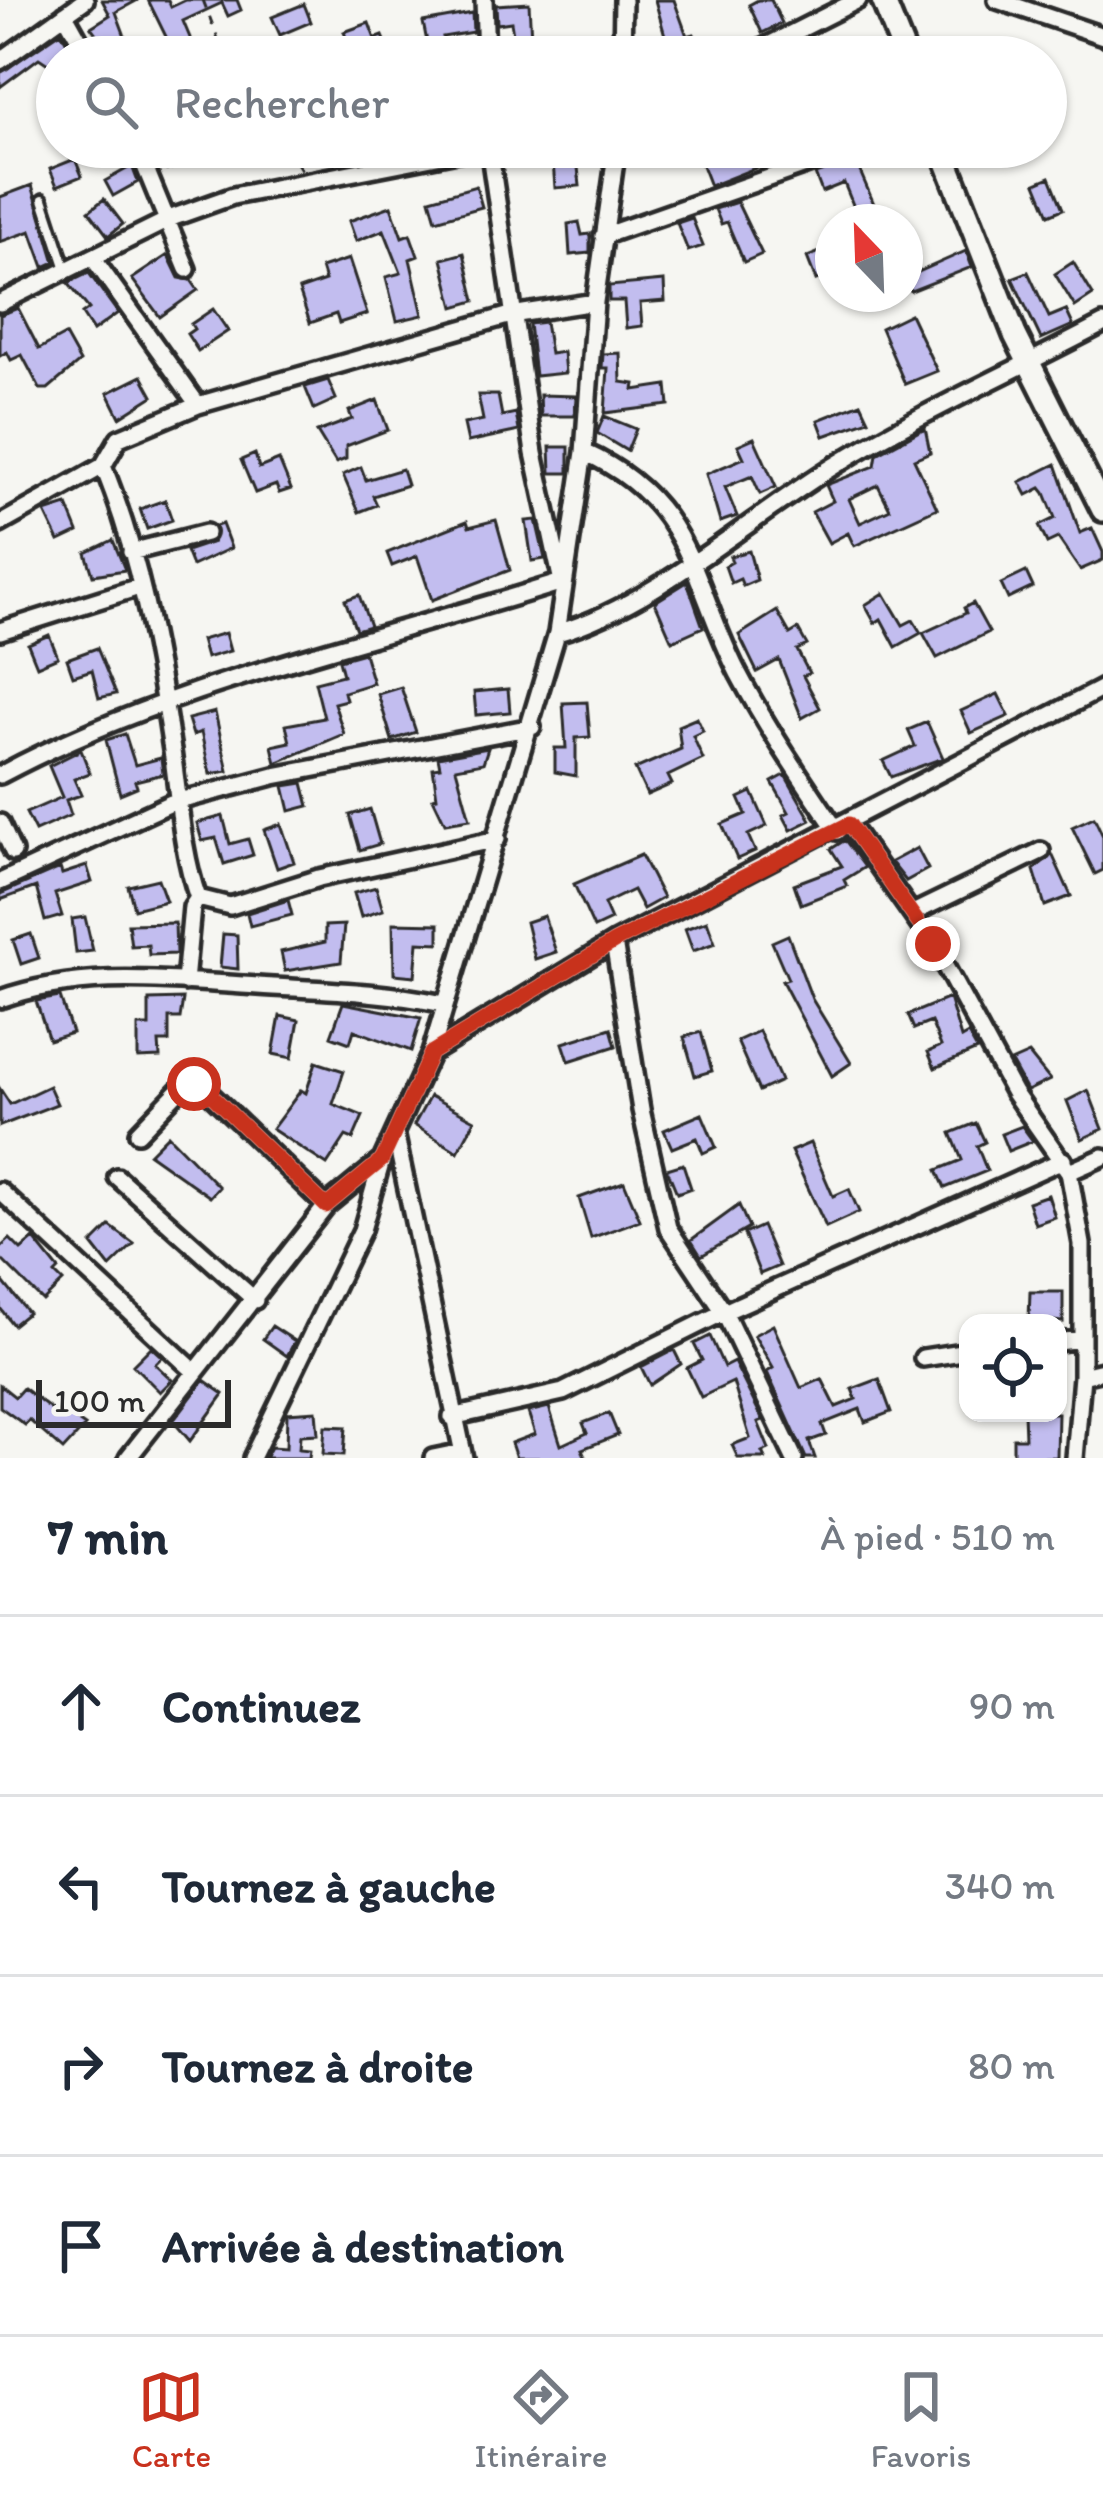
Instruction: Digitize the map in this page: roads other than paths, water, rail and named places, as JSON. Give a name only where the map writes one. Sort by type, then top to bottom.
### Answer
[{"type":"street","points":[[484,0],[485,36]]},
{"type":"street","points":[[622,36],[623,0]]},
{"type":"street","points":[[781,36],[836,4],[858,0]]},
{"type":"street","points":[[883,0],[898,36]]},
{"type":"street","points":[[997,0],[1103,36]]},
{"type":"street","points":[[0,61],[76,5],[84,36]]},
{"type":"street","points":[[145,168],[187,268]]},
{"type":"street","points":[[0,303],[164,222],[233,196],[380,168]]},
{"type":"street","points":[[489,168],[511,315],[562,582]]},
{"type":"street","points":[[252,1458],[362,1230],[400,1112],[431,1053],[532,727],[557,633],[584,452],[595,302],[614,168]]},
{"type":"street","points":[[603,236],[797,168]]},
{"type":"street","points":[[950,168],[1029,363],[1103,510]]},
{"type":"street","points":[[93,258],[198,405]]},
{"type":"street","points":[[0,524],[104,466],[119,439],[198,405],[511,315],[595,302]]},
{"type":"street","points":[[557,633],[584,625],[695,560],[767,508],[932,406],[1103,324]]},
{"type":"street","points":[[584,452],[614,465],[659,506],[695,560],[736,668],[843,827],[913,913],[1014,1093],[1066,1166],[1082,1244],[1082,1376],[1075,1458]]},
{"type":"street","points":[[104,466],[131,552],[165,704],[189,871],[198,898]]},
{"type":"street","points":[[131,552],[206,532]]},
{"type":"street","points":[[0,775],[50,748],[165,704],[562,582]]},
{"type":"street","points":[[0,631],[139,587]]},
{"type":"street","points":[[431,1053],[614,942],[1103,688]]},
{"type":"street","points":[[0,882],[180,801],[274,776],[532,727]]},
{"type":"street","points":[[0,823],[13,852]]},
{"type":"street","points":[[198,898],[230,906],[319,878],[497,839]]},
{"type":"street","points":[[913,913],[1041,851]]},
{"type":"street","points":[[185,982],[192,907],[198,898]]},
{"type":"street","points":[[614,942],[668,1228],[724,1312],[794,1458]]},
{"type":"street","points":[[0,999],[71,982],[151,977],[397,994],[444,1004]]},
{"type":"street","points":[[138,1133],[184,1086],[205,1089],[326,1206]]},
{"type":"street","points":[[395,1137],[463,1455],[433,1458]]},
{"type":"street","points":[[452,1417],[563,1392],[724,1312],[1066,1166],[1103,1157]]},
{"type":"street","points":[[128,1458],[326,1206],[382,1160]]},
{"type":"street","points":[[117,1177],[255,1300]]},
{"type":"street","points":[[0,1191],[194,1371]]},
{"type":"street","points":[[1067,1341],[1081,1339]]},
{"type":"street","points":[[923,1358],[959,1352]]},
{"type":"street","points":[[1082,1376],[1103,1371]]},
{"type":"lane","points":[[43,199],[66,269]]}]
